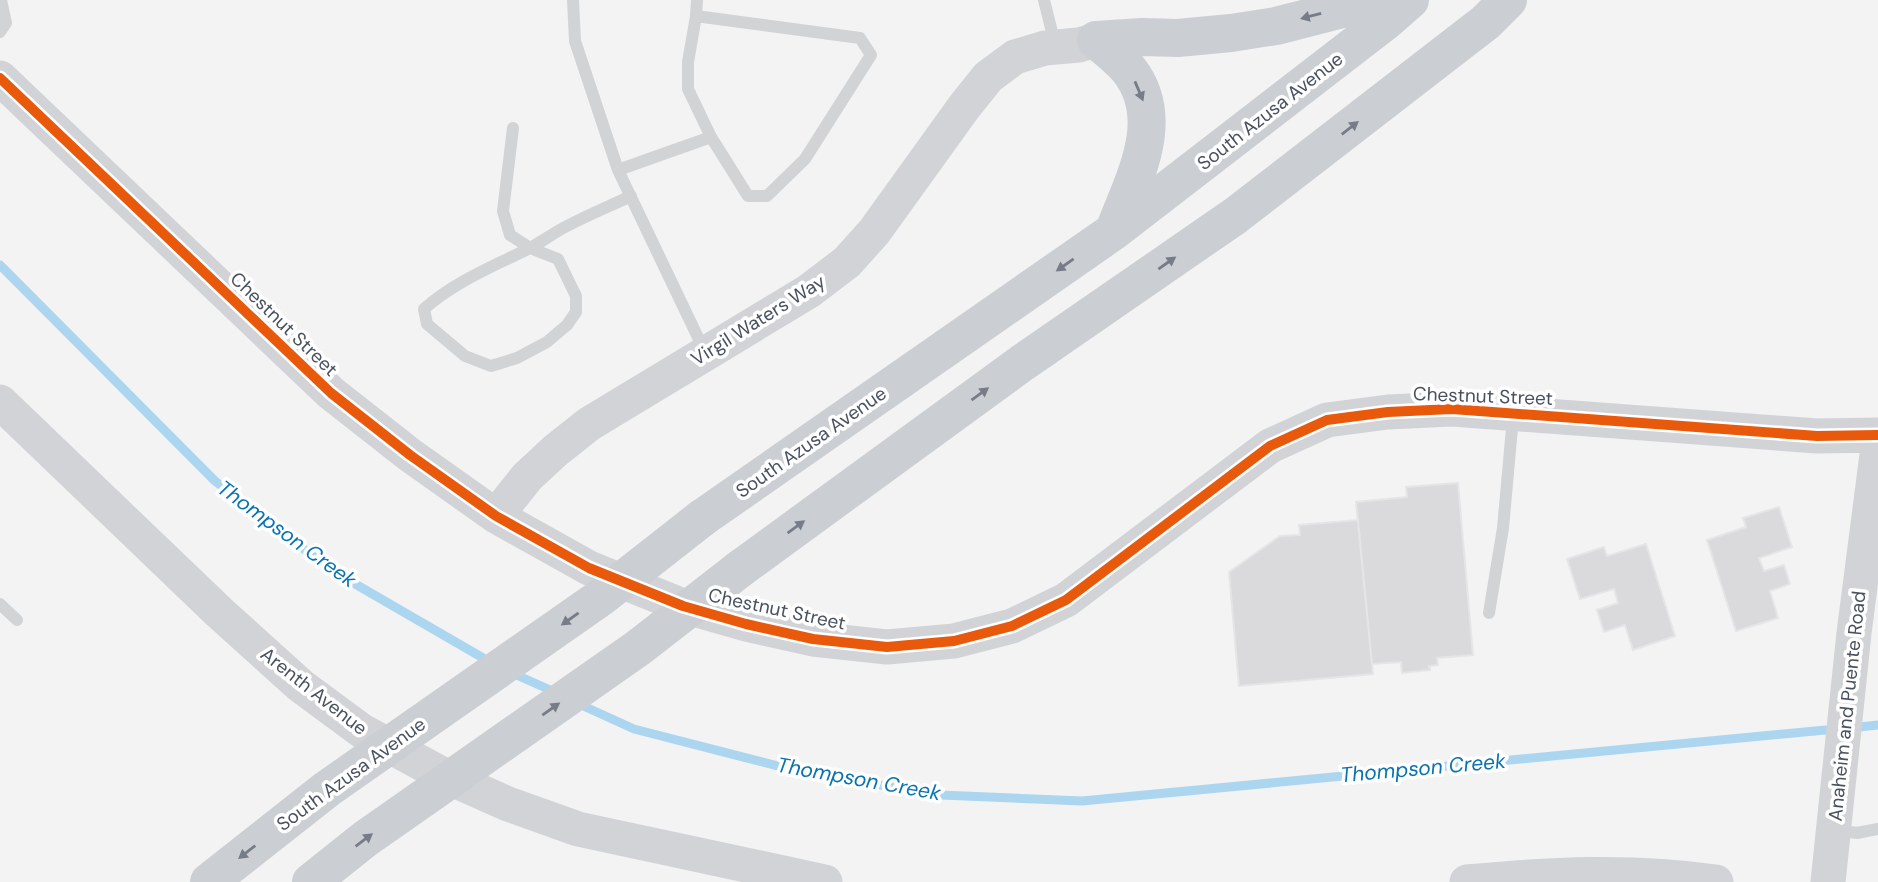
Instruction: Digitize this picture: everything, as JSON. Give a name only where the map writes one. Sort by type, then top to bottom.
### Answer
[{"type":"main road","points":[[1096,40],[1178,38],[1231,33],[1276,26],[1377,0]]},
{"type":"main road","name":"South Azusa Avenue","points":[[209,882],[327,789],[600,598],[702,518],[1114,231],[1410,0]]},
{"type":"main road","points":[[311,882],[365,839],[638,648],[741,568],[1022,363],[1235,216],[1477,29],[1508,0]]},
{"type":"main road","points":[[1096,40],[1129,69],[1142,93],[1148,120],[1144,153],[1114,231]]},
{"type":"street","name":"Virgil Waters Way","points":[[496,516],[527,477],[589,424],[809,291],[847,262],[881,223],[988,77],[1015,57],[1045,48],[1079,46],[1096,40]]},
{"type":"street","name":"Chestnut Street","points":[[0,78],[331,393],[410,455],[496,516],[589,568],[683,606],[813,639],[887,647],[954,641],[1012,626],[1066,600],[1270,446],[1327,420],[1401,411],[1452,409],[1748,432],[1817,436],[1878,435]]},
{"type":"street","name":"Arenth Avenue","points":[[0,402],[229,621],[301,686],[362,732],[445,776],[508,804],[578,829],[825,882]]},
{"type":"street","name":"Anaheim and Puente Road","points":[[1828,882],[1854,634],[1878,447]]},
{"type":"street","points":[[1467,882],[1585,873],[1689,878],[1716,882]]},
{"type":"lane","points":[[0,32],[6,23],[1,0]]},
{"type":"lane","points":[[573,0],[575,41],[618,170],[706,354]]},
{"type":"lane","points":[[696,16],[860,38],[871,55],[805,159],[767,196],[748,196],[711,137],[688,89],[688,62],[697,0]]},
{"type":"lane","points":[[1044,0],[1055,47]]},
{"type":"lane","points":[[513,128],[503,211],[510,235],[530,248],[558,258],[576,296],[576,312],[547,342],[517,358],[491,366],[466,356],[426,324],[424,309],[439,296],[530,248],[564,227],[631,196]]},
{"type":"lane","points":[[618,170],[711,137]]},
{"type":"lane","points":[[1489,614],[1503,528],[1513,413]]},
{"type":"lane","points":[[0,604],[17,620]]},
{"type":"lane","points":[[1834,822],[1857,833],[1878,829]]},
{"type":"building","points":[[1458,483],[1473,655],[1437,658],[1438,665],[1429,666],[1430,670],[1402,673],[1401,662],[1372,664],[1356,502],[1407,497],[1406,487]]},
{"type":"building","points":[[1779,507],[1792,547],[1759,558],[1764,571],[1784,565],[1790,584],[1770,591],[1778,618],[1736,631],[1707,540],[1746,527],[1743,518]]},
{"type":"building","points":[[1358,520],[1373,674],[1239,686],[1229,572],[1280,536],[1300,535],[1299,525]]},
{"type":"building","points":[[1646,544],[1675,636],[1633,650],[1625,625],[1604,632],[1597,610],[1618,603],[1614,589],[1580,599],[1567,559],[1604,547],[1607,556]]},
{"type":"waterway","name":"Thompson Creek","points":[[0,265],[215,481],[331,570],[490,662]]},
{"type":"waterway","name":"Thompson Creek","points":[[512,673],[557,693]]},
{"type":"waterway","name":"Thompson Creek","points":[[579,704],[634,729],[801,772],[941,795],[1082,801],[1836,729]]},
{"type":"waterway","name":"Thompson Creek","points":[[1850,728],[1878,725]]},
{"type":"cycle path","points":[[0,78],[331,393],[410,455],[496,516],[589,568],[683,606],[813,639],[887,647],[954,641],[1012,626],[1066,600],[1270,446],[1327,420],[1388,412],[1452,409],[1817,436],[1878,435]]}]
